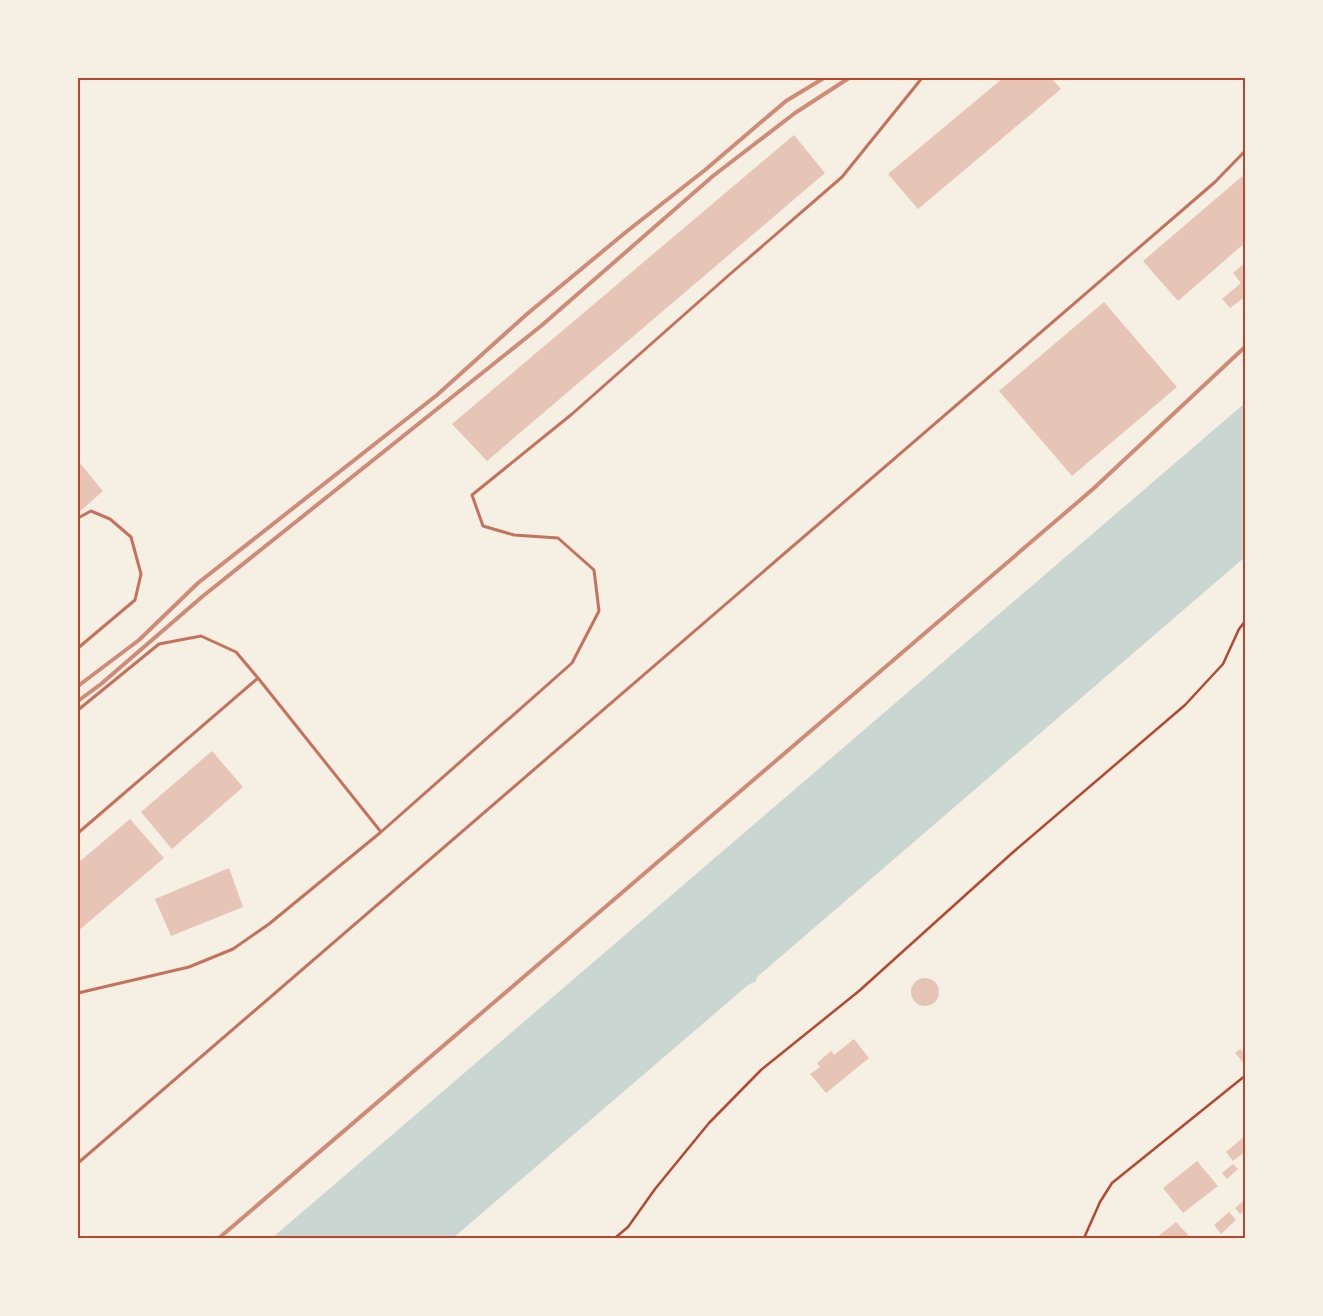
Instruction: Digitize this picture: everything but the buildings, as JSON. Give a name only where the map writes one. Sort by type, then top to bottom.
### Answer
[{"type":"lane","points":[[78,993],[189,967],[233,949],[269,924],[381,832],[572,663],[599,611],[594,570],[558,538],[514,535],[483,526],[472,495],[572,414],[728,275],[842,177],[922,78]]},
{"type":"lane","points":[[78,1162],[1215,182],[1246,150]]},
{"type":"lane","points":[[78,518],[91,512],[110,518],[131,537],[141,574],[135,600],[78,648]]},
{"type":"lane","points":[[78,710],[159,644],[201,636],[236,652],[381,832]]},
{"type":"lane","points":[[78,833],[258,678]]},
{"type":"path","points":[[615,1238],[628,1227],[655,1189],[709,1123],[761,1070],[859,991],[1011,854],[1184,705],[1223,664],[1239,629],[1246,620]]},
{"type":"path","points":[[1084,1238],[1100,1202],[1112,1183],[1246,1075]]},
{"type":"shaded area","points":[[1245,403],[1245,557],[757,977],[756,981],[748,985],[453,1238],[272,1238]]},
{"type":"railway","points":[[78,686],[139,640],[198,583],[437,395],[527,314],[705,170],[786,101],[824,78]]},
{"type":"railway","points":[[78,701],[101,684],[203,596],[541,326],[713,176],[795,113],[849,78]]},
{"type":"railway","points":[[219,1238],[1093,489],[1246,346]]}]
